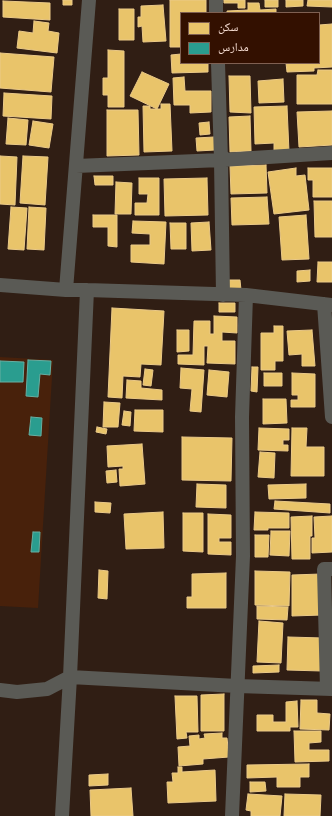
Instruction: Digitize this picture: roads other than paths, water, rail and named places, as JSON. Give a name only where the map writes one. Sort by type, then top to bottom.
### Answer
[{"type":"street","points":[[66,290],[89,0]]},
{"type":"street","points":[[216,0],[216,12]]},
{"type":"street","points":[[218,64],[224,294]]},
{"type":"street","points":[[76,166],[221,160],[332,153]]},
{"type":"street","points":[[0,285],[66,290],[246,295],[328,305],[332,417]]},
{"type":"street","points":[[62,816],[70,677],[87,290]]},
{"type":"street","points":[[232,816],[236,686],[243,556],[242,417],[246,295]]},
{"type":"street","points":[[0,690],[17,692],[47,689],[70,677],[236,686],[330,689],[324,569],[332,569]]}]
